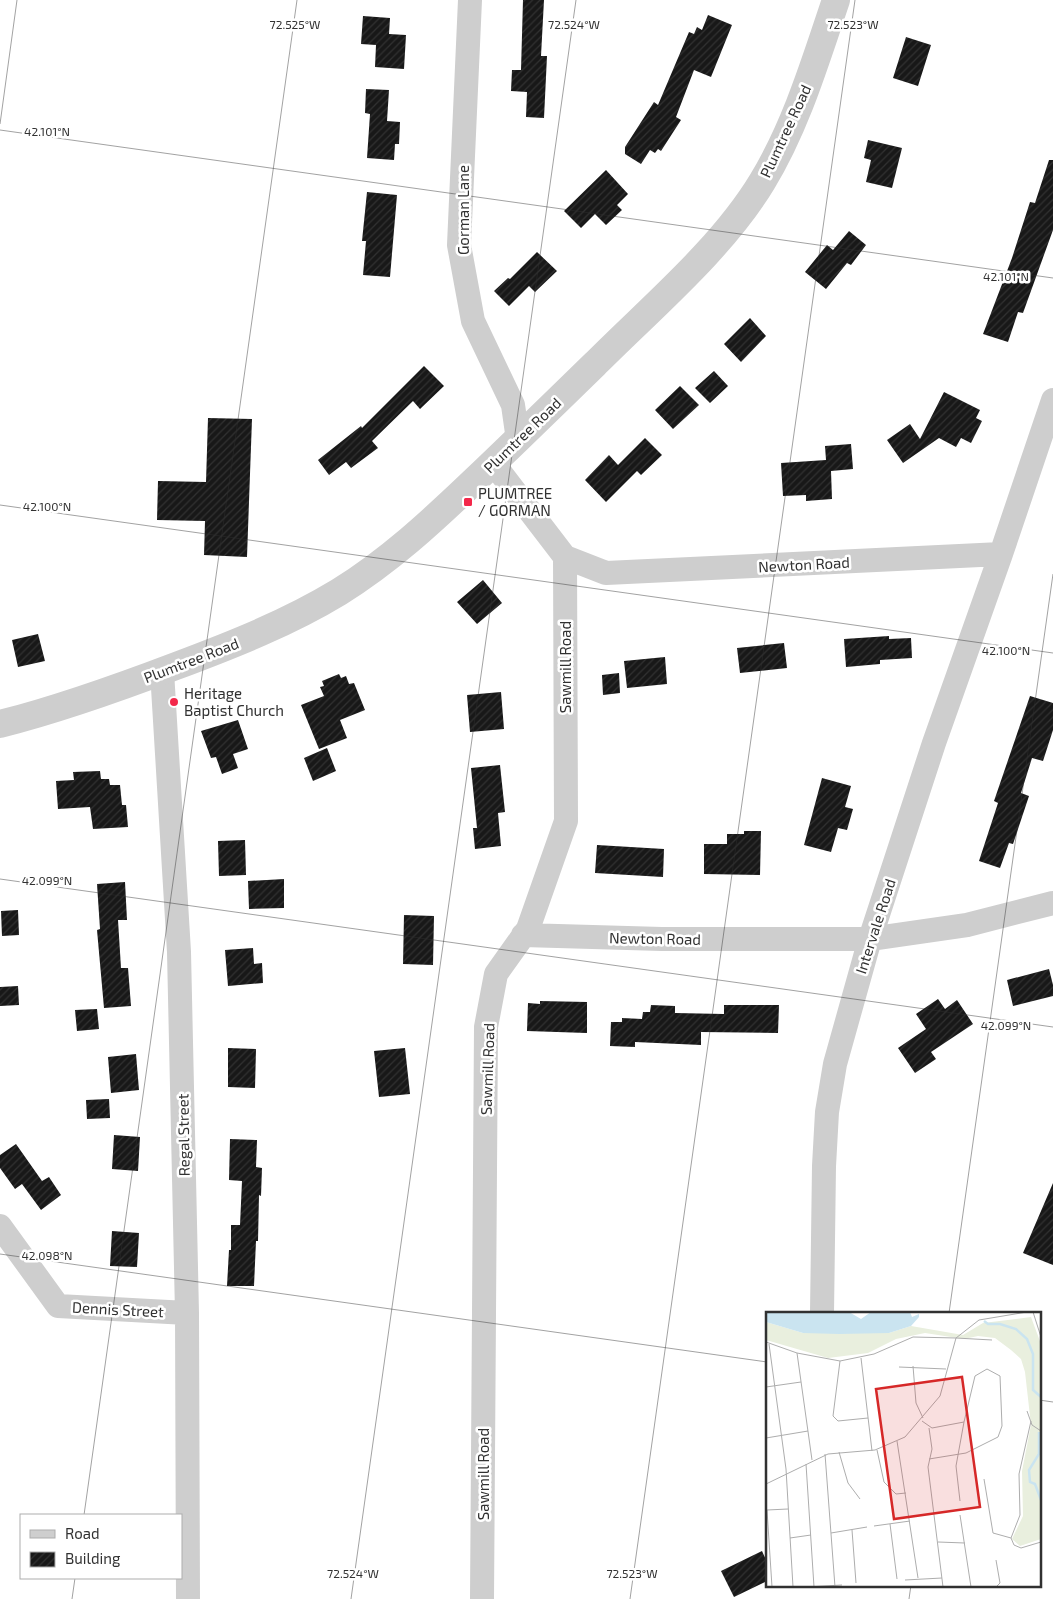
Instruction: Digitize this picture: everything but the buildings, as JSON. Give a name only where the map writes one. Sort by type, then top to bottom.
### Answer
[{"type":"street","name":"Gorman Lane","points":[[470,0],[459,245],[473,321],[513,406],[518,440]]},
{"type":"street","name":"Plumtree Road","points":[[0,724],[97,694],[272,628],[341,591],[420,533],[518,440],[705,255],[749,202],[790,127],[807,85],[836,0]]},
{"type":"street","points":[[1001,554],[1053,400]]},
{"type":"street","points":[[494,463],[564,557]]},
{"type":"street","name":"Newton Road","points":[[564,557],[606,573],[1001,554]]},
{"type":"street","name":"Intervale Road","points":[[822,1312],[824,1166],[829,1096],[839,1046],[870,939],[934,744],[1001,554]]},
{"type":"street","name":"Sawmill Road","points":[[482,1599],[486,1027],[496,974],[528,929],[566,821],[564,557]]},
{"type":"street","name":"Regal Street","points":[[162,671],[179,952],[187,1313],[188,1599]]},
{"type":"street","name":"Newton Road","points":[[522,935],[662,939],[870,939],[967,925],[1053,903]]},
{"type":"street","name":"Dennis Street","points":[[0,1226],[58,1306],[187,1313]]},
{"type":"place","name":"PLUMTREE / GORMAN","points":[[468,502]]},
{"type":"place","name":"Heritage Baptist Church","points":[[174,702]]}]
